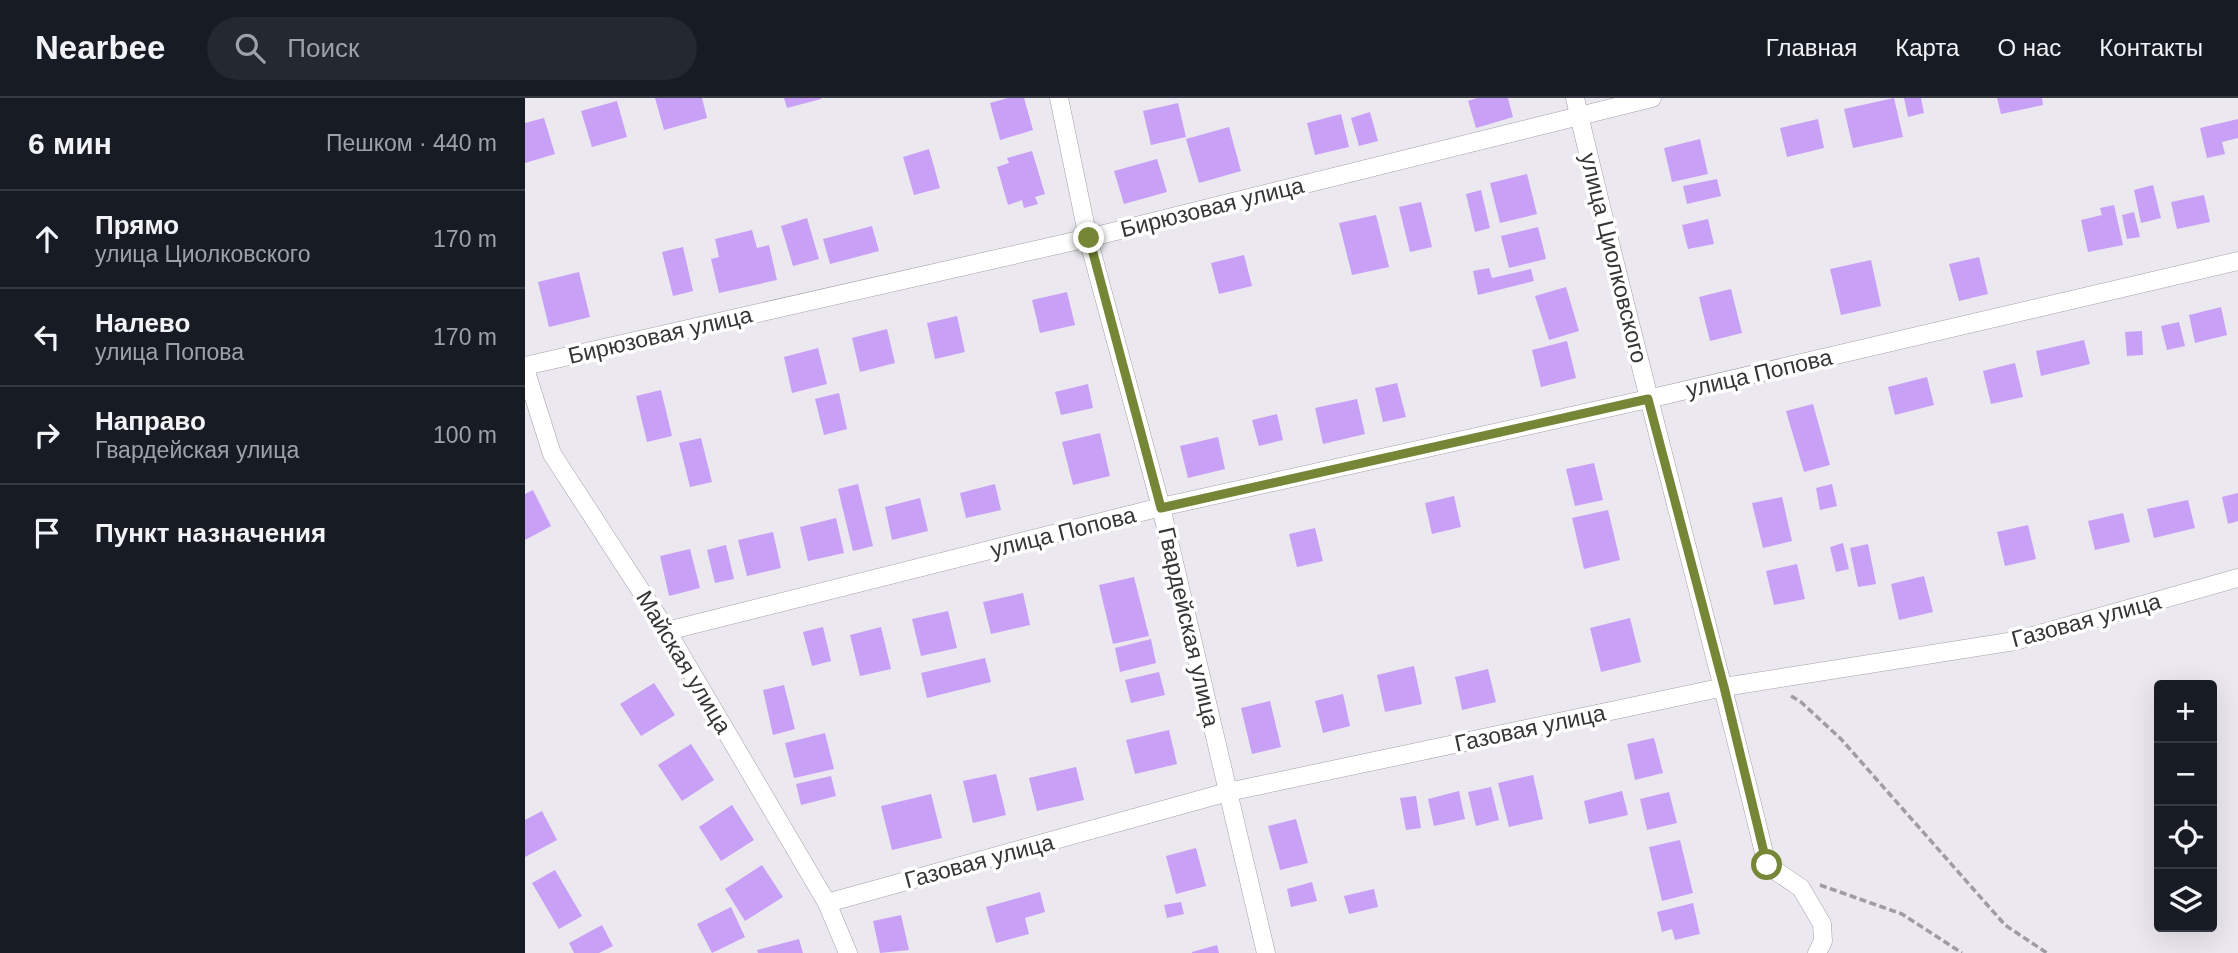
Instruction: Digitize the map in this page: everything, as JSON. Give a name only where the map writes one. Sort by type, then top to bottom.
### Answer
[{"type":"street","name":"Гвардейская улица","points":[[1059,98],[1089,238],[1161,508],[1266,953]]},
{"type":"street","name":"Бирюзовая улица","points":[[525,367],[1089,238],[1577,107],[1652,98]]},
{"type":"street","name":"улица Циолковского","points":[[1577,107],[1648,399],[1724,687],[1767,865],[1801,888]]},
{"type":"street","name":"улица Попова","points":[[667,631],[1161,508],[1648,399],[2238,261]]},
{"type":"street","name":"Майская улица","points":[[525,367],[552,454],[667,631],[827,903],[848,953]]},
{"type":"street","name":"Газовая улица","points":[[827,903],[1228,792],[1724,687],[2015,641],[2238,578]]},
{"type":"street","points":[[1801,888],[1822,924],[1823,941],[1817,953]]},
{"type":"path","points":[[1764,680],[1801,702],[1841,738],[2005,925],[2047,953]]},
{"type":"path","points":[[1801,888],[1818,884],[1902,914],[1962,953]]},
{"type":"building","points":[[655,98],[702,98],[707,118],[664,130]]},
{"type":"building","points":[[784,98],[821,98],[821,99],[787,108]]},
{"type":"building","points":[[1008,98],[1024,98],[1033,130],[1000,140],[990,103]]},
{"type":"building","points":[[1477,98],[1508,98],[1513,117],[1476,128],[1468,101]]},
{"type":"building","points":[[1894,98],[1903,137],[1853,148],[1844,109]]},
{"type":"building","points":[[1904,98],[1921,98],[1924,113],[1908,117]]},
{"type":"building","points":[[1997,98],[2042,98],[2043,105],[2001,114]]},
{"type":"building","points":[[617,101],[627,137],[592,147],[581,111]]},
{"type":"building","points":[[1178,103],[1186,137],[1151,145],[1143,111]]},
{"type":"building","points":[[1370,112],[1378,141],[1359,146],[1351,118]]},
{"type":"building","points":[[1341,114],[1349,147],[1315,155],[1307,123]]},
{"type":"building","points":[[544,118],[555,154],[525,163],[525,123]]},
{"type":"building","points":[[1818,119],[1824,148],[1787,157],[1780,128]]},
{"type":"building","points":[[2238,119],[2238,138],[2222,142],[2225,154],[2207,158],[2200,128]]},
{"type":"building","points":[[1229,127],[1241,171],[1199,183],[1186,139]]},
{"type":"building","points":[[1700,139],[1708,174],[1672,182],[1664,148]]},
{"type":"building","points":[[929,149],[940,188],[914,195],[903,157]]},
{"type":"building","points":[[1032,151],[1045,194],[1035,197],[1038,204],[1024,208],[1022,200],[1008,205],[997,167],[1009,163],[1007,158]]},
{"type":"building","points":[[1157,159],[1167,192],[1124,204],[1114,171]]},
{"type":"building","points":[[1527,174],[1537,214],[1500,223],[1490,183]]},
{"type":"building","points":[[1717,179],[1721,196],[1687,204],[1683,186]]},
{"type":"building","points":[[2153,185],[2161,218],[2141,223],[2134,190]]},
{"type":"building","points":[[1481,190],[1490,228],[1475,232],[1466,194]]},
{"type":"building","points":[[2204,195],[2210,222],[2177,229],[2171,202]]},
{"type":"building","points":[[1421,202],[1432,247],[1410,252],[1399,207]]},
{"type":"building","points":[[2114,205],[2123,245],[2088,252],[2081,220],[2102,215],[2100,208]]},
{"type":"building","points":[[2134,212],[2140,237],[2127,239],[2122,215]]},
{"type":"building","points":[[1376,215],[1389,267],[1352,275],[1339,223]]},
{"type":"building","points":[[807,218],[819,259],[793,266],[781,226]]},
{"type":"building","points":[[1708,219],[1714,244],[1688,249],[1682,225]]},
{"type":"building","points":[[872,226],[879,251],[830,264],[823,239]]},
{"type":"building","points":[[1538,227],[1546,259],[1509,268],[1501,236]]},
{"type":"building","points":[[752,230],[757,248],[769,245],[777,280],[719,293],[711,259],[719,257],[715,239]]},
{"type":"building","points":[[683,247],[693,291],[673,296],[662,252]]},
{"type":"building","points":[[1244,255],[1252,286],[1219,294],[1211,263]]},
{"type":"building","points":[[1979,257],[1988,294],[1959,301],[1949,264]]},
{"type":"building","points":[[1871,260],[1881,306],[1841,315],[1830,269]]},
{"type":"building","points":[[1489,268],[1492,278],[1531,269],[1534,281],[1478,295],[1473,271]]},
{"type":"building","points":[[579,272],[590,317],[549,327],[538,282]]},
{"type":"building","points":[[1566,287],[1579,331],[1549,340],[1535,296]]},
{"type":"building","points":[[1731,289],[1742,333],[1710,341],[1699,297]]},
{"type":"building","points":[[1067,292],[1075,325],[1040,333],[1032,300]]},
{"type":"building","points":[[2221,307],[2227,335],[2195,343],[2189,315]]},
{"type":"building","points":[[957,316],[965,352],[935,359],[927,323]]},
{"type":"building","points":[[2179,322],[2185,346],[2167,350],[2161,326]]},
{"type":"building","points":[[887,329],[895,363],[860,372],[852,338]]},
{"type":"building","points":[[2142,331],[2143,355],[2127,356],[2125,332]]},
{"type":"building","points":[[2084,340],[2090,364],[2041,376],[2036,351]]},
{"type":"building","points":[[1567,341],[1576,378],[1541,387],[1532,350]]},
{"type":"building","points":[[818,348],[827,384],[792,393],[784,357]]},
{"type":"building","points":[[2015,363],[2023,397],[1991,404],[1983,371]]},
{"type":"building","points":[[1927,377],[1934,405],[1895,415],[1888,387]]},
{"type":"building","points":[[1397,383],[1406,417],[1383,422],[1375,388]]},
{"type":"building","points":[[1088,384],[1093,408],[1061,415],[1055,392]]},
{"type":"building","points":[[661,390],[672,436],[647,442],[636,396]]},
{"type":"building","points":[[839,393],[847,429],[824,435],[815,399]]},
{"type":"building","points":[[1357,399],[1365,434],[1323,444],[1315,408]]},
{"type":"building","points":[[1813,404],[1830,465],[1804,472],[1786,411]]},
{"type":"building","points":[[1277,414],[1283,440],[1259,446],[1252,420]]},
{"type":"building","points":[[1100,433],[1110,476],[1073,485],[1062,442]]},
{"type":"building","points":[[1218,437],[1225,469],[1188,478],[1180,446]]},
{"type":"building","points":[[701,438],[712,482],[690,487],[679,443]]},
{"type":"building","points":[[1594,463],[1603,500],[1575,506],[1566,469]]},
{"type":"building","points":[[858,484],[873,546],[853,551],[838,489]]},
{"type":"building","points":[[995,484],[1001,510],[966,518],[960,493]]},
{"type":"building","points":[[1832,484],[1837,506],[1820,510],[1816,488]]},
{"type":"building","points":[[533,490],[551,526],[525,540],[525,494]]},
{"type":"building","points":[[2238,493],[2238,521],[2228,524],[2222,497]]},
{"type":"building","points":[[1454,496],[1461,527],[1432,534],[1425,503]]},
{"type":"building","points":[[1782,497],[1792,541],[1763,548],[1752,503]]},
{"type":"building","points":[[920,498],[928,531],[892,540],[885,507]]},
{"type":"building","points":[[2188,500],[2195,528],[2154,538],[2147,509]]},
{"type":"building","points":[[1608,510],[1620,560],[1584,569],[1572,518]]},
{"type":"building","points":[[2123,513],[2130,542],[2095,550],[2088,521]]},
{"type":"building","points":[[836,518],[844,553],[808,561],[800,527]]},
{"type":"building","points":[[2028,525],[2036,559],[2005,566],[1997,532]]},
{"type":"building","points":[[1315,528],[1323,561],[1297,567],[1289,534]]},
{"type":"building","points":[[773,532],[781,568],[747,576],[738,540]]},
{"type":"building","points":[[1843,543],[1849,569],[1836,572],[1830,547]]},
{"type":"building","points":[[1868,544],[1876,584],[1858,587],[1850,548]]},
{"type":"building","points":[[726,545],[734,579],[715,583],[707,550]]},
{"type":"building","points":[[690,549],[700,588],[669,596],[660,556]]},
{"type":"building","points":[[1797,564],[1805,599],[1774,605],[1766,571]]},
{"type":"building","points":[[1924,576],[1933,612],[1899,620],[1891,584]]},
{"type":"building","points":[[1134,577],[1149,636],[1113,644],[1099,585]]},
{"type":"building","points":[[1023,593],[1030,625],[991,634],[983,602]]},
{"type":"building","points":[[948,611],[957,648],[921,656],[912,619]]},
{"type":"building","points":[[1630,618],[1641,662],[1601,672],[1590,628]]},
{"type":"building","points":[[823,627],[831,661],[812,666],[803,632]]},
{"type":"building","points":[[881,627],[891,669],[860,676],[850,635]]},
{"type":"building","points":[[1151,639],[1156,663],[1120,672],[1115,648]]},
{"type":"building","points":[[985,658],[991,682],[927,698],[921,673]]},
{"type":"building","points":[[1414,666],[1422,704],[1385,712],[1377,675]]},
{"type":"building","points":[[1488,669],[1496,702],[1462,710],[1455,677]]},
{"type":"building","points":[[1159,672],[1165,695],[1131,703],[1125,680]]},
{"type":"building","points":[[654,683],[675,715],[641,736],[620,704]]},
{"type":"building","points":[[784,685],[795,729],[773,735],[763,690]]},
{"type":"building","points":[[1343,694],[1350,726],[1323,733],[1315,701]]},
{"type":"building","points":[[1270,701],[1281,747],[1252,754],[1241,708]]},
{"type":"building","points":[[1169,730],[1177,764],[1135,774],[1126,740]]},
{"type":"building","points":[[825,733],[834,769],[794,778],[785,743]]},
{"type":"building","points":[[1654,738],[1663,773],[1635,780],[1627,744]]},
{"type":"building","points":[[691,744],[714,780],[682,801],[658,765]]},
{"type":"building","points":[[1076,767],[1084,800],[1037,811],[1029,778]]},
{"type":"building","points":[[996,774],[1006,815],[973,823],[963,781]]},
{"type":"building","points":[[1533,775],[1543,819],[1509,827],[1498,783]]},
{"type":"building","points":[[831,776],[836,796],[801,805],[796,784]]},
{"type":"building","points":[[1491,787],[1499,820],[1476,826],[1468,792]]},
{"type":"building","points":[[1459,791],[1465,819],[1434,826],[1428,799]]},
{"type":"building","points":[[1622,791],[1628,815],[1589,824],[1584,801]]},
{"type":"building","points":[[1669,792],[1677,823],[1647,830],[1640,799]]},
{"type":"building","points":[[931,794],[942,838],[892,850],[881,806]]},
{"type":"building","points":[[1416,796],[1421,828],[1406,830],[1400,798]]},
{"type":"building","points":[[732,805],[754,840],[721,861],[699,827]]},
{"type":"building","points":[[542,811],[557,840],[525,857],[525,820]]},
{"type":"building","points":[[1296,819],[1308,863],[1280,870],[1268,826]]},
{"type":"building","points":[[1680,840],[1693,893],[1662,901],[1649,847]]},
{"type":"building","points":[[1196,848],[1206,886],[1176,894],[1166,856]]},
{"type":"building","points":[[762,865],[783,897],[745,921],[725,889]]},
{"type":"building","points":[[555,870],[582,916],[559,929],[532,883]]},
{"type":"building","points":[[1312,882],[1317,901],[1291,907],[1287,889]]},
{"type":"building","points":[[1374,889],[1378,907],[1349,914],[1344,896]]},
{"type":"building","points":[[1040,892],[1045,912],[1025,918],[1029,934],[996,943],[986,907]]},
{"type":"building","points":[[1181,902],[1184,914],[1167,918],[1164,905]]},
{"type":"building","points":[[1693,903],[1700,934],[1675,940],[1672,929],[1662,932],[1657,912]]},
{"type":"building","points":[[731,907],[745,937],[712,953],[697,924]]},
{"type":"building","points":[[901,915],[909,950],[880,953],[873,921]]},
{"type":"building","points":[[602,925],[613,946],[599,953],[574,953],[569,943]]},
{"type":"building","points":[[799,939],[803,953],[758,953],[757,950]]},
{"type":"building","points":[[1217,945],[1219,953],[1192,953],[1192,952]]},
{"type":"route","points":[[1089,238],[1161,508],[1648,399],[1724,687],[1767,865]]}]
